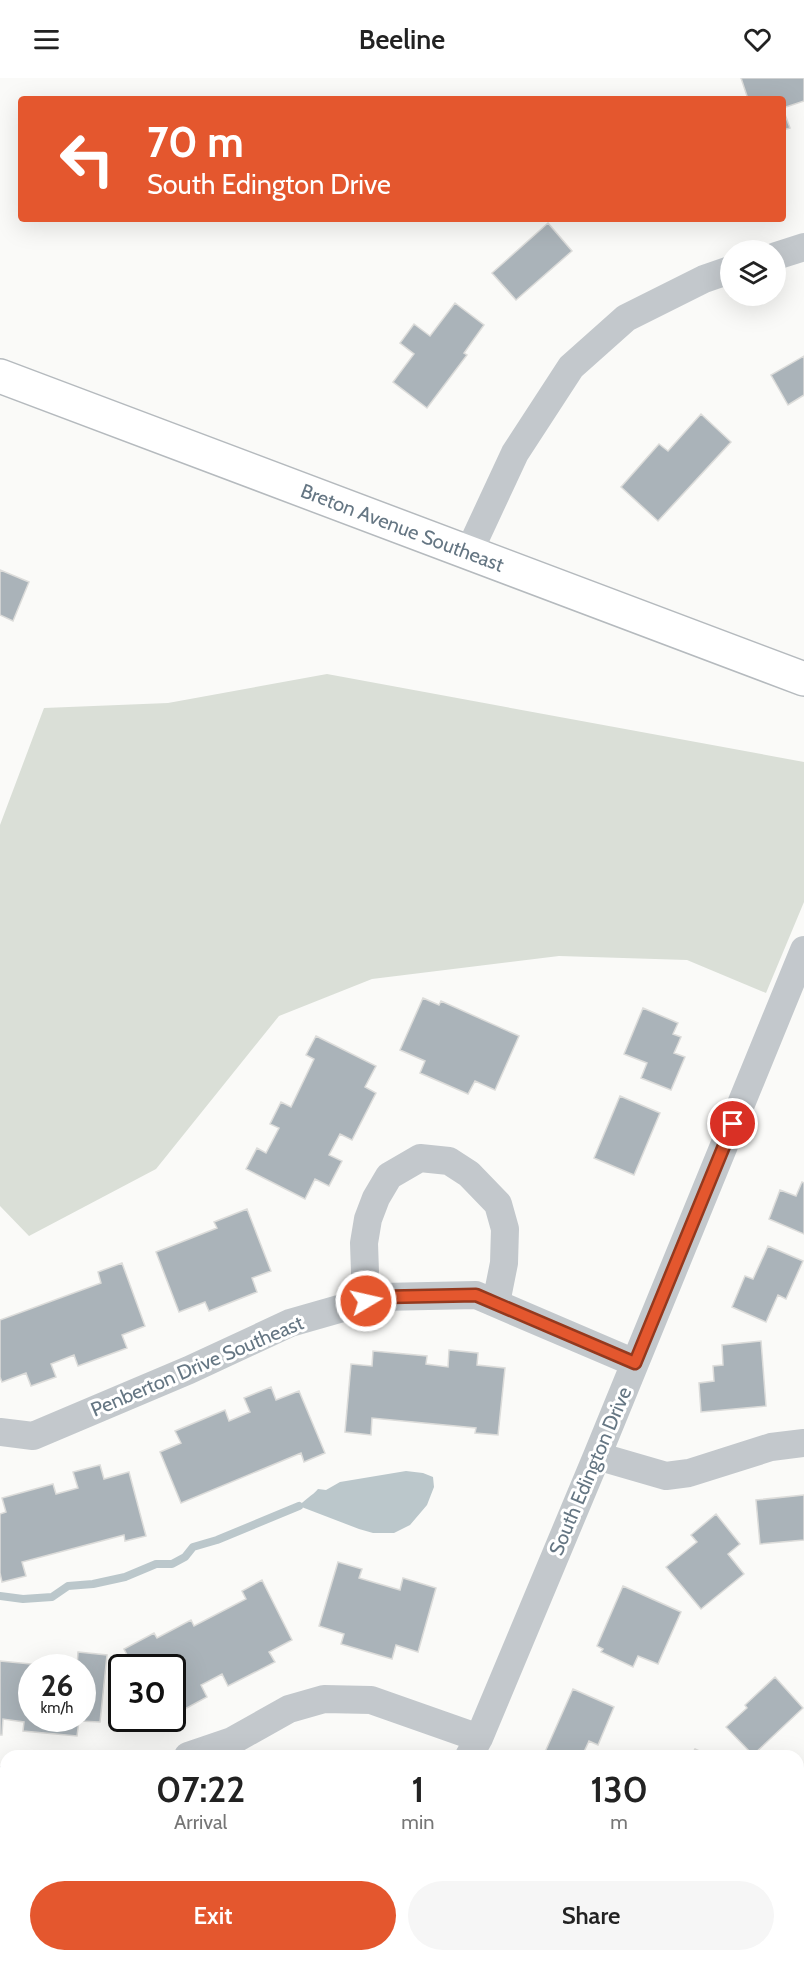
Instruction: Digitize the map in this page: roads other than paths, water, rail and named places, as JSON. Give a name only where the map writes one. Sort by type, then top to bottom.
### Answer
[{"type":"main road","name":"Breton Avenue Southeast","points":[[0,376],[804,680]]},
{"type":"street","points":[[786,253],[804,247]]},
{"type":"street","points":[[468,554],[515,453],[571,367],[626,318],[704,279],[720,273]]},
{"type":"street","name":"South Edington Drive","points":[[474,1747],[597,1456],[804,950]]},
{"type":"street","points":[[366,1301],[364,1243],[368,1219],[376,1198],[389,1176],[420,1158],[449,1161],[469,1174],[498,1204],[505,1229],[504,1263],[496,1303]]},
{"type":"street","name":"Penberton Drive Southeast","points":[[0,1432],[33,1436],[189,1370],[290,1323],[381,1297],[476,1295],[635,1363]]},
{"type":"street","points":[[597,1456],[666,1476],[689,1473],[771,1447],[804,1443]]},
{"type":"street","points":[[205,1750],[231,1741],[289,1709],[324,1699],[371,1700],[474,1747]]},
{"type":"waterway","points":[[0,1596],[23,1599],[52,1597],[68,1586],[93,1584],[125,1577],[156,1564],[172,1564],[185,1557],[193,1547],[217,1540],[299,1506]]}]
